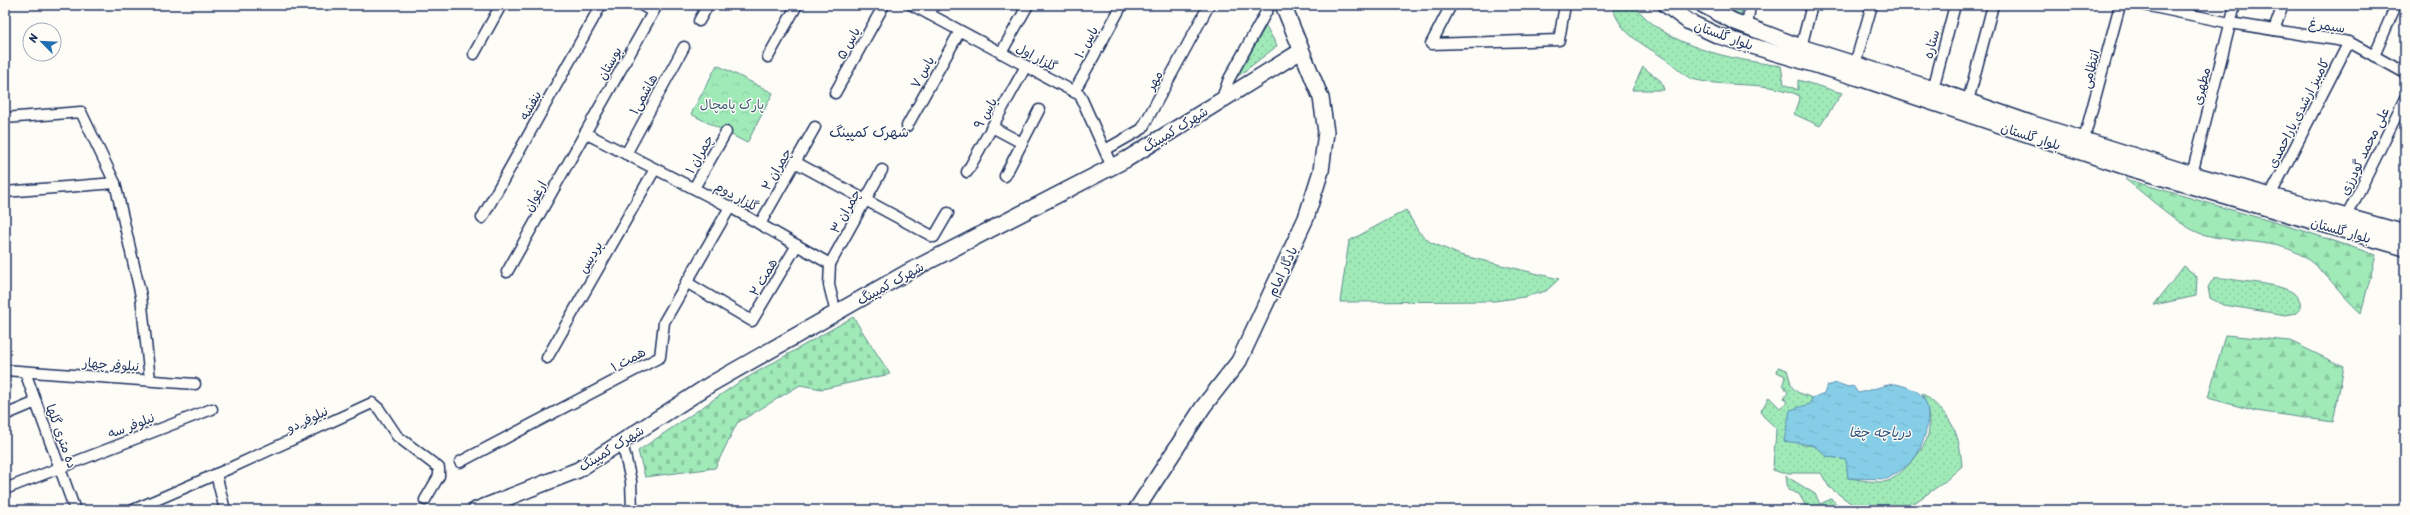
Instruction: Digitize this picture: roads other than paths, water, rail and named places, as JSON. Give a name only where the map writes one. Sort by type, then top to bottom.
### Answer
[{"type":"main road","name":"یادگار امام","points":[[1136,510],[1203,407],[1240,361],[1306,218],[1321,171],[1326,132],[1322,98],[1283,5]]},
{"type":"main road","points":[[1669,8],[1684,10],[1687,5]]},
{"type":"main road","name":"بلوار گلستان","points":[[1703,5],[1747,27],[1801,47],[2084,139],[2192,174],[2405,233]]},
{"type":"main road","name":"بلوار گلستان","points":[[1669,8],[1689,22],[1719,36],[1859,78],[2129,168],[2405,248]]},
{"type":"main road","name":"شهرک کمپینگ","points":[[476,510],[578,470],[711,384],[906,273],[1112,167],[1301,51]]},
{"type":"street","points":[[474,54],[501,5]]},
{"type":"street","name":"بنفشه","points":[[482,218],[601,5]]},
{"type":"street","points":[[641,5],[655,8]]},
{"type":"street","points":[[699,21],[708,5]]},
{"type":"street","points":[[768,56],[797,5]]},
{"type":"street","name":"یاس ۵","points":[[835,93],[884,5]]},
{"type":"street","name":"گلزار اول","points":[[912,5],[932,10],[960,31],[1080,95],[1112,167]]},
{"type":"street","points":[[1001,53],[1028,5]]},
{"type":"street","name":"یاس ۱۰","points":[[1074,92],[1122,5]]},
{"type":"street","name":"مهر","points":[[1105,150],[1142,129],[1210,5]]},
{"type":"street","points":[[1221,101],[1229,79],[1270,5]]},
{"type":"street","points":[[1451,5],[1431,44],[1560,40],[1565,5]]},
{"type":"street","points":[[1747,27],[1750,5]]},
{"type":"street","points":[[1801,47],[1812,5]]},
{"type":"street","points":[[1855,64],[1872,5]]},
{"type":"street","name":"ستاره","points":[[1933,89],[1955,5]]},
{"type":"street","points":[[1968,101],[1993,5]]},
{"type":"street","name":"انتظامی","points":[[2084,139],[2120,5]]},
{"type":"street","name":"سیمرغ","points":[[2144,5],[2230,23],[2349,42],[2405,72]]},
{"type":"street","name":"مطهری","points":[[2192,174],[2235,5]]},
{"type":"street","points":[[2274,30],[2282,5]]},
{"type":"street","points":[[2374,56],[2396,5]]},
{"type":"street","name":"بوستان","points":[[585,133],[655,8]]},
{"type":"street","name":"یاس ۷","points":[[907,126],[960,31]]},
{"type":"street","name":"کامبیز ارشدی یاراحمدی","points":[[2270,196],[2349,42]]},
{"type":"street","name":"هاشمی۱","points":[[626,154],[684,47]]},
{"type":"street","name":"یاس ۹","points":[[967,172],[1026,66]]},
{"type":"street","name":"علی محمد گودرزی","points":[[2347,216],[2405,98]]},
{"type":"street","points":[[1005,176],[1039,110]]},
{"type":"street","points":[[5,118],[81,112],[115,183],[141,296],[150,380]]},
{"type":"street","name":"چمران ۲","points":[[760,224],[815,127]]},
{"type":"street","points":[[992,127],[1022,143]]},
{"type":"street","name":"چمران ۱","points":[[694,188],[726,132]]},
{"type":"street","name":"گلزار دوم","points":[[585,133],[730,207],[830,264]]},
{"type":"street","name":"ارغوان","points":[[507,272],[585,133]]},
{"type":"street","points":[[796,162],[865,201],[934,237],[948,213]]},
{"type":"street","name":"پردیس","points":[[547,358],[655,169]]},
{"type":"street","name":"چمران ۳","points":[[830,264],[882,170]]},
{"type":"street","points":[[5,192],[115,183]]},
{"type":"street","name":"همت ۱","points":[[460,462],[660,356],[664,322],[730,207]]},
{"type":"street","name":"همت ۲","points":[[686,282],[752,321],[797,245]]},
{"type":"street","points":[[830,264],[829,285],[836,313]]},
{"type":"street","name":"نیلوفر چهار","points":[[5,370],[195,384]]},
{"type":"street","name":"ده متری گلها","points":[[25,372],[75,510]]},
{"type":"street","points":[[5,414],[36,402]]},
{"type":"street","name":"نیلوفر دو","points":[[133,510],[372,403],[379,409],[397,436],[439,468],[439,476],[426,500]]},
{"type":"street","name":"نیلوفر سه","points":[[5,489],[212,408]]},
{"type":"street","points":[[622,442],[632,481],[632,510]]},
{"type":"street","points":[[216,474],[225,510]]},
{"type":"street","points":[[156,500],[160,510]]},
{"type":"water","name":"دریاچه چغا","points":[[1837,383],[1848,387],[1853,386],[1858,393],[1896,384],[1913,389],[1921,395],[1925,401],[1928,416],[1923,442],[1913,460],[1899,472],[1887,479],[1848,478],[1846,460],[1826,456],[1822,451],[1813,446],[1784,441],[1790,410],[1810,404],[1812,398],[1824,393],[1827,386]]},
{"type":"district","name":"شهرک کمپینگ","points":[[869,132]]},
{"type":"park label","name":"پارک پامچال","points":[[732,104]]}]
